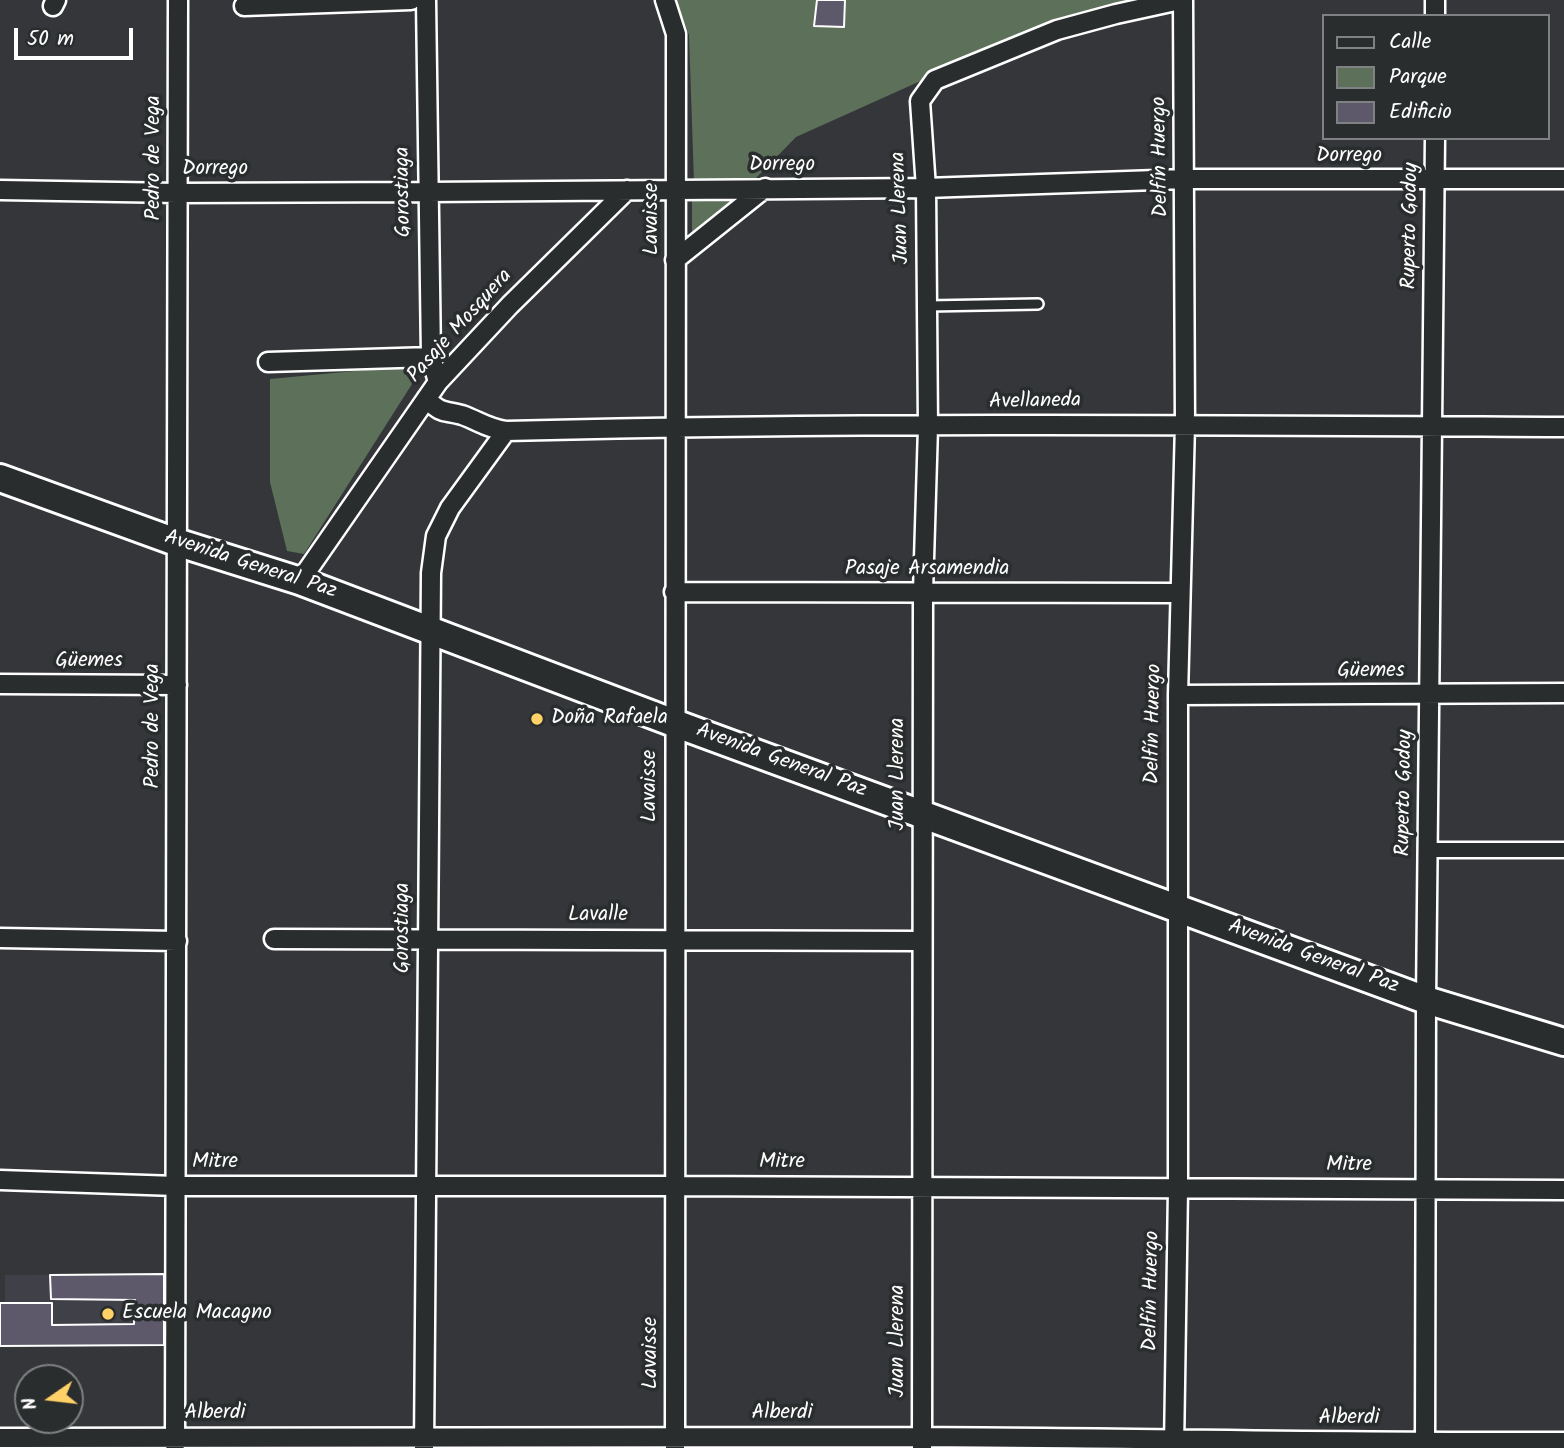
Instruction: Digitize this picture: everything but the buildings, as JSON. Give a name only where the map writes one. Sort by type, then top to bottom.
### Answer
[{"type":"main road","name":"Avenida General Paz","points":[[0,478],[176,542],[300,580],[674,723],[1426,1000],[1564,1042]]},
{"type":"street","points":[[244,6],[411,0]]},
{"type":"street","name":"Gorostiaga","points":[[426,0],[431,357],[438,382]]},
{"type":"street","name":"Lavaisse","points":[[665,0],[676,34],[675,1442]]},
{"type":"street","name":"Juan Llerena","points":[[922,1443],[923,592],[928,306],[926,188],[920,101],[935,80],[1057,30],[1116,13],[1182,0]]},
{"type":"street","name":"Delfín Huergo","points":[[1174,1444],[1178,1189],[1176,908],[1179,593],[1185,424],[1182,0]]},
{"type":"street","name":"Pedro de Vega","points":[[175,1442],[178,2]]},
{"type":"street","name":"Ruperto Godoy","points":[[1425,1445],[1426,1000],[1435,140]]},
{"type":"street","name":"Dorrego","points":[[0,190],[177,193],[427,192],[926,188],[1185,179],[1564,180]]},
{"type":"street","points":[[675,260],[765,188]]},
{"type":"street","name":"Pasaje Mosquera","points":[[300,580],[438,382],[510,305],[627,190]]},
{"type":"street","points":[[268,362],[431,357]]},
{"type":"street","name":"Avellaneda","points":[[426,400],[442,413],[462,415],[487,428],[506,431],[675,427],[1185,424],[1564,427]]},
{"type":"street","name":"Gorostiaga","points":[[424,1443],[431,573],[436,536],[450,508],[506,431]]},
{"type":"street","name":"Pasaje Arsamendia","points":[[674,592],[1179,593]]},
{"type":"street","name":"Güemes","points":[[0,684],[177,685]]},
{"type":"street","name":"Güemes","points":[[1178,695],[1564,692]]},
{"type":"street","points":[[1428,850],[1564,850]]},
{"type":"street","points":[[0,938],[177,941]]},
{"type":"street","name":"Lavalle","points":[[274,939],[922,942]]},
{"type":"street","name":"Mitre","points":[[0,1180],[176,1186],[1564,1190]]},
{"type":"street","name":"Alberdi","points":[[0,1438],[175,1442],[1425,1445],[1564,1441]]},
{"type":"lane","points":[[928,306],[1038,304]]},
{"type":"shaded area","name":"Escuela Macagno","points":[[164,1274],[164,1345],[52,1345],[52,1303],[5,1303],[5,1275]]},
{"type":"green space","points":[[676,0],[1165,0],[925,79],[796,137],[756,178],[694,183],[689,35]]},
{"type":"green space","points":[[692,198],[739,198],[692,236]]},
{"type":"green space","points":[[408,366],[412,384],[304,554],[287,551],[270,482],[270,379]]},
{"type":"place","name":"Doña Rafaela","points":[[537,719]]},
{"type":"place","name":"Escuela Macagno","points":[[108,1314]]}]
